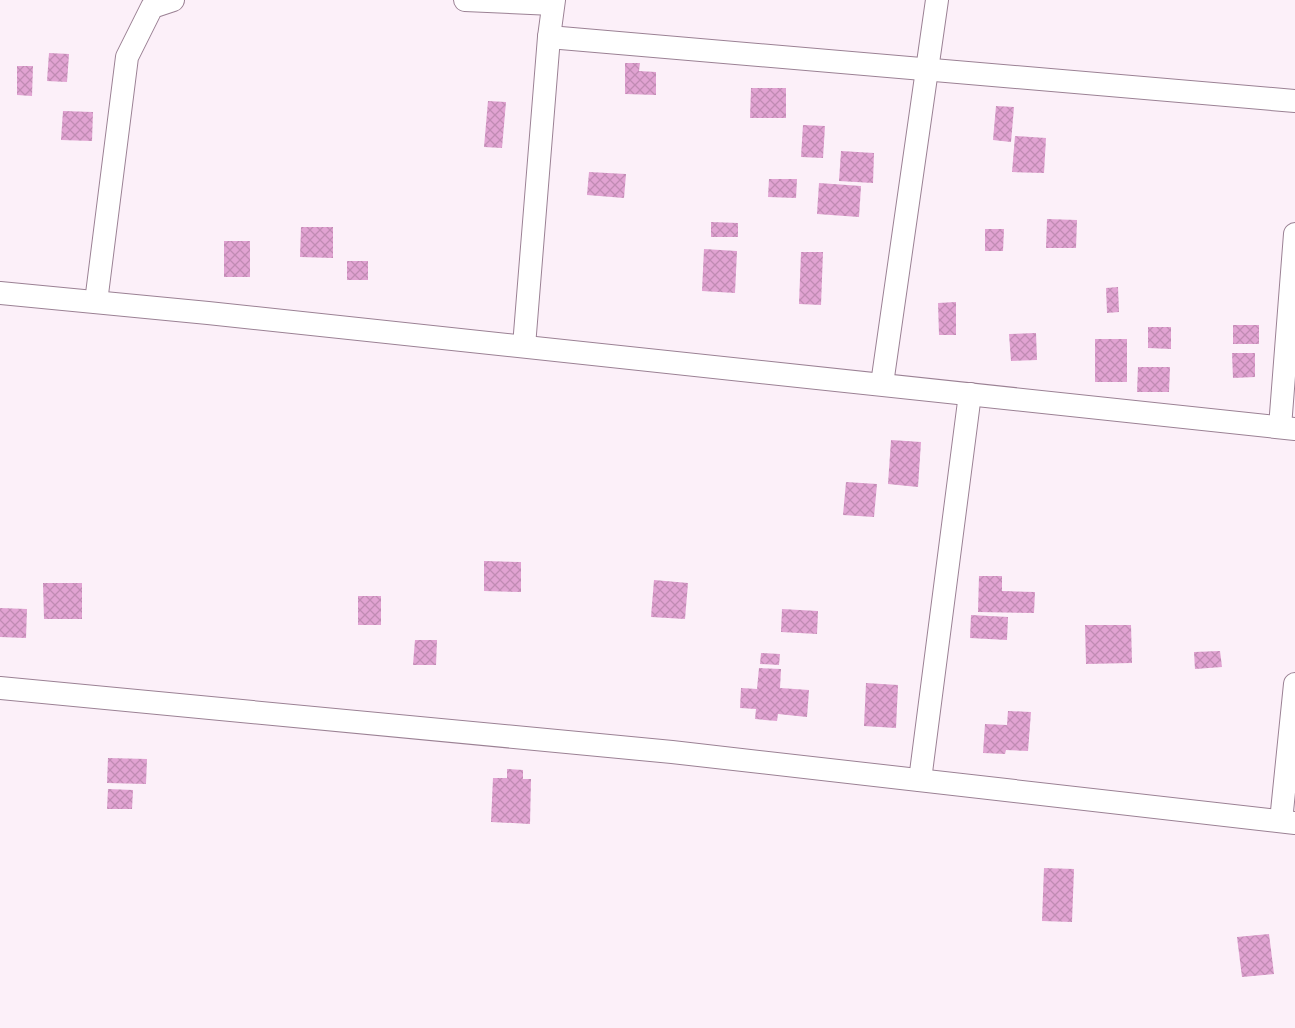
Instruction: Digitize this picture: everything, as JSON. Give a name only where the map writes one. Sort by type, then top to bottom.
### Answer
[{"type":"street","points":[[96,302],[127,57],[152,7],[173,0]]},
{"type":"street","points":[[465,0],[554,2],[549,37],[524,346]]},
{"type":"street","points":[[882,384],[937,0]]},
{"type":"street","points":[[549,37],[1295,101]]},
{"type":"street","points":[[0,293],[524,346],[1287,428],[1295,234]]},
{"type":"street","points":[[920,780],[970,394]]},
{"type":"street","points":[[0,688],[662,751],[1288,822],[1295,684]]},
{"type":"building","points":[[49,53],[69,54],[67,82],[47,81]]},
{"type":"building","points":[[625,63],[640,63],[639,71],[656,72],[656,95],[625,94]]},
{"type":"building","points":[[17,66],[33,66],[32,96],[17,95]]},
{"type":"building","points":[[751,88],[786,88],[786,118],[750,118]]},
{"type":"building","points":[[488,101],[506,102],[502,148],[484,147]]},
{"type":"building","points":[[996,106],[1014,107],[1011,142],[993,140]]},
{"type":"building","points":[[63,111],[93,112],[92,141],[61,140]]},
{"type":"building","points":[[803,125],[825,126],[823,158],[801,157]]},
{"type":"building","points":[[1015,136],[1046,138],[1044,173],[1012,172]]},
{"type":"building","points":[[841,151],[874,153],[873,183],[839,181]]},
{"type":"building","points":[[589,172],[626,174],[624,198],[587,195]]},
{"type":"building","points":[[769,179],[797,179],[796,198],[768,197]]},
{"type":"building","points":[[819,183],[861,186],[859,217],[817,214]]},
{"type":"building","points":[[1047,219],[1077,220],[1076,248],[1046,248]]},
{"type":"building","points":[[711,222],[738,223],[738,237],[711,237]]},
{"type":"building","points":[[301,227],[333,227],[333,258],[300,257]]},
{"type":"building","points":[[985,229],[1004,229],[1003,251],[985,251]]},
{"type":"building","points":[[224,241],[250,241],[250,277],[224,277]]},
{"type":"building","points":[[704,249],[737,251],[735,293],[702,291]]},
{"type":"building","points":[[801,252],[823,252],[821,305],[799,304]]},
{"type":"building","points":[[347,261],[368,261],[368,280],[347,280]]},
{"type":"building","points":[[1118,287],[1119,312],[1107,313],[1106,288]]},
{"type":"building","points":[[956,302],[956,335],[939,335],[938,303]]},
{"type":"building","points":[[1233,325],[1259,325],[1259,344],[1233,344]]},
{"type":"building","points":[[1148,327],[1171,327],[1171,349],[1148,348]]},
{"type":"building","points":[[1036,333],[1037,360],[1011,361],[1009,334]]},
{"type":"building","points":[[1095,339],[1127,339],[1127,382],[1095,382]]},
{"type":"building","points":[[1232,353],[1255,353],[1255,377],[1233,378]]},
{"type":"building","points":[[1138,367],[1170,367],[1169,392],[1137,392]]},
{"type":"building","points":[[891,440],[921,442],[918,487],[888,484]]},
{"type":"building","points":[[846,482],[877,484],[874,517],[843,515]]},
{"type":"building","points":[[484,561],[521,562],[521,592],[484,591]]},
{"type":"building","points":[[979,576],[1002,576],[1002,591],[1035,592],[1034,613],[978,612]]},
{"type":"building","points":[[654,580],[688,583],[685,619],[651,617]]},
{"type":"building","points":[[43,583],[82,583],[82,619],[44,619]]},
{"type":"building","points":[[358,596],[381,596],[381,625],[358,625]]},
{"type":"building","points":[[0,608],[27,609],[26,638],[0,637]]},
{"type":"building","points":[[782,609],[818,611],[817,634],[781,632]]},
{"type":"building","points":[[971,615],[1008,617],[1007,640],[970,638]]},
{"type":"building","points":[[1085,625],[1131,625],[1132,663],[1086,664]]},
{"type":"building","points":[[415,640],[437,640],[436,665],[413,665]]},
{"type":"building","points":[[1220,651],[1222,667],[1195,669],[1194,652]]},
{"type":"building","points":[[761,653],[780,654],[779,665],[760,664]]},
{"type":"building","points":[[759,668],[781,669],[780,688],[809,690],[807,717],[778,714],[777,721],[755,719],[756,709],[740,708],[741,688],[757,689]]},
{"type":"building","points":[[866,683],[898,685],[896,728],[864,726]]},
{"type":"building","points":[[1008,711],[1031,712],[1028,751],[1006,750],[1005,754],[983,753],[985,724],[1007,725]]},
{"type":"building","points":[[108,758],[147,759],[146,784],[107,783]]},
{"type":"building","points":[[507,769],[523,770],[523,779],[531,779],[530,824],[491,822],[493,778],[507,778]]},
{"type":"building","points":[[108,789],[133,790],[132,809],[107,809]]},
{"type":"building","points":[[1044,868],[1074,869],[1072,922],[1042,921]]},
{"type":"building","points":[[1269,934],[1274,974],[1242,977],[1237,937]]}]
